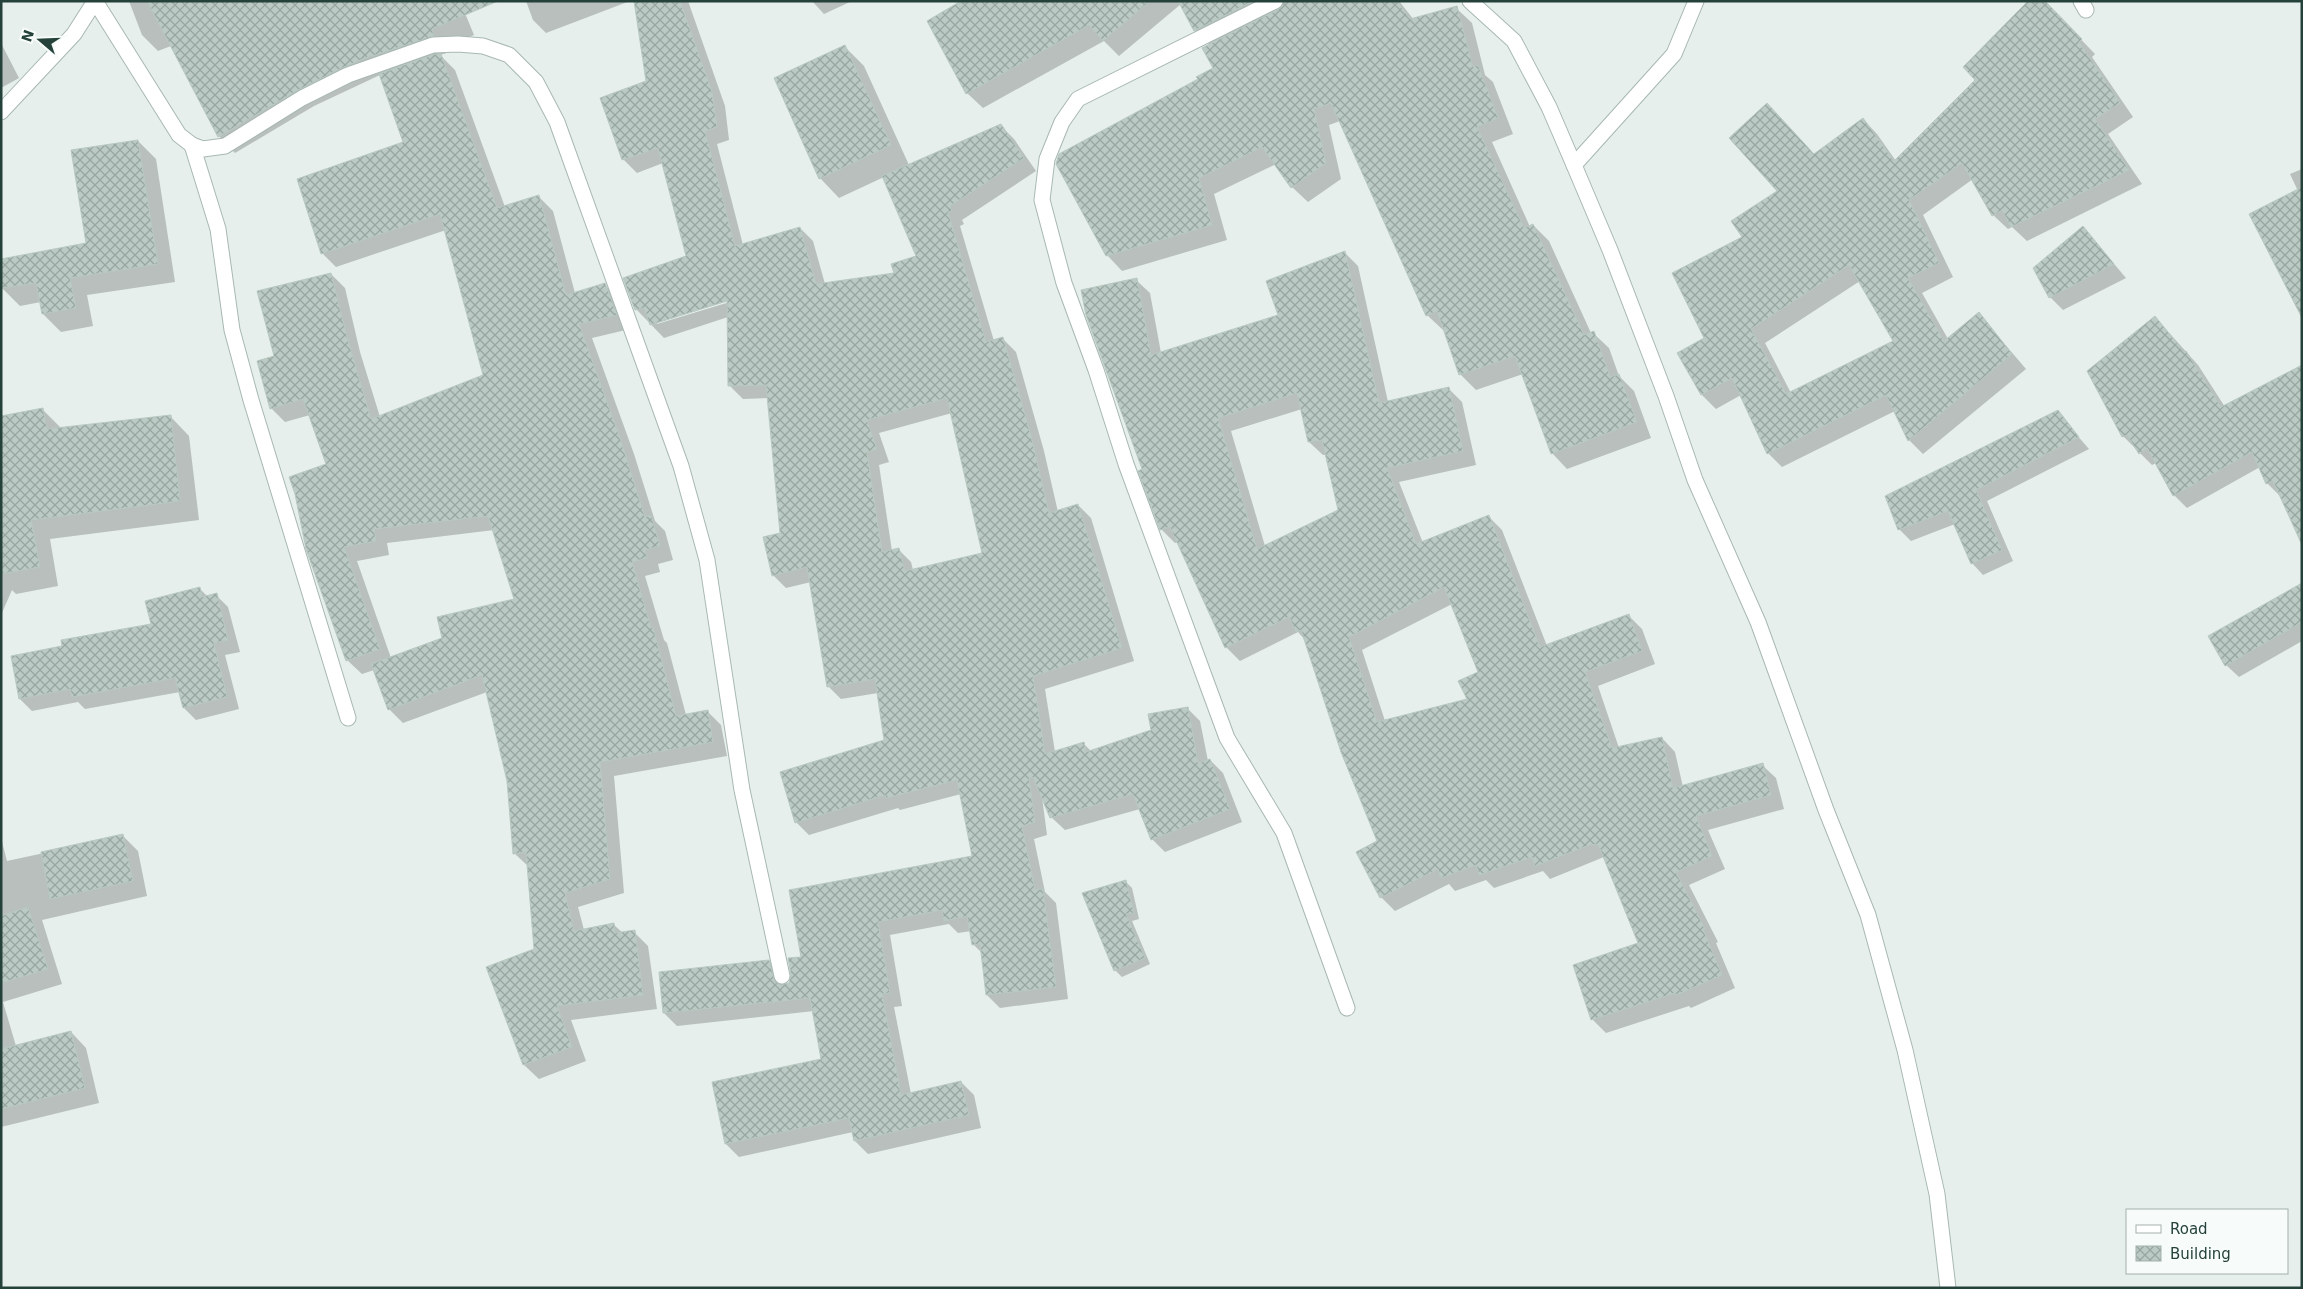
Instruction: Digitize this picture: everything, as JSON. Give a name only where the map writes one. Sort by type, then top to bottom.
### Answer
[{"type":"street","points":[[1,112],[74,34],[95,1],[179,135],[192,146],[202,149],[225,146],[302,98],[348,75],[433,45],[483,46],[509,56],[536,82],[557,122],[609,262],[684,475],[707,560],[742,790],[782,976]]},
{"type":"street","points":[[1275,1],[1078,99],[1062,122],[1047,159],[1042,200],[1064,283],[1096,370],[1126,464],[1210,694],[1227,738],[1284,833],[1347,1008]]},
{"type":"street","points":[[1470,1],[1514,41],[1548,107],[1574,165],[1610,250],[1666,396],[1695,480],[1758,622],[1826,810],[1868,915],[1904,1050],[1937,1194],[1948,1288]]},
{"type":"street","points":[[1574,165],[1674,54],[1696,1]]},
{"type":"street","points":[[192,146],[218,229],[232,330],[251,400],[348,718]]},
{"type":"building","points":[[147,1],[498,1],[432,29],[434,36],[372,55],[344,67],[298,90],[218,137]]},
{"type":"building","points":[[634,1],[680,1],[712,92],[717,127],[705,131],[735,246],[800,227],[816,284],[894,273],[891,264],[916,256],[882,176],[1001,124],[1024,158],[950,206],[952,211],[948,212],[986,342],[1003,337],[1031,436],[1049,513],[1078,504],[1122,648],[1033,676],[1045,754],[1084,742],[1086,752],[1151,730],[1148,714],[1188,707],[1198,763],[1210,759],[1230,809],[1151,840],[1133,794],[1050,818],[1033,777],[1029,778],[1035,822],[1022,826],[1035,890],[1043,889],[1056,987],[986,995],[980,944],[972,945],[967,916],[944,921],[942,910],[878,922],[890,993],[882,994],[901,1095],[961,1081],[969,1115],[854,1141],[849,1118],[725,1144],[712,1082],[821,1059],[810,998],[663,1013],[659,972],[769,960],[775,982],[780,985],[789,983],[791,975],[788,958],[801,957],[789,890],[972,856],[957,780],[886,798],[885,795],[795,823],[780,772],[884,740],[875,679],[827,687],[807,567],[772,576],[763,537],[780,533],[766,385],[728,386],[727,301],[650,325],[644,308],[635,310],[623,278],[686,256],[658,148],[622,160],[600,98],[646,81]],"holes":[[[947,398],[982,553],[905,571],[899,548],[882,552],[867,452],[877,449],[867,420]]]},
{"type":"building","points":[[961,1],[1150,1],[1103,41],[1089,25],[966,94],[927,21]]},
{"type":"building","points":[[1178,1],[1253,1],[1194,31]]},
{"type":"building","points":[[1284,1],[1397,1],[1410,19],[1457,6],[1473,67],[1478,65],[1498,118],[1477,127],[1524,228],[1533,224],[1584,335],[1594,331],[1610,377],[1619,374],[1637,422],[1551,454],[1515,356],[1459,375],[1437,311],[1426,316],[1331,103],[1314,109],[1326,163],[1291,188],[1262,147],[1199,178],[1212,225],[1106,256],[1056,164],[1059,154],[1198,79],[1196,77],[1213,68],[1202,48],[1279,9]]},
{"type":"building","points":[[2028,1],[2045,1],[2082,39],[2079,42],[2120,103],[2095,119],[2129,170],[2011,227],[2002,210],[1992,216],[1962,163],[1909,200],[1939,263],[1908,278],[1944,341],[1979,312],[2012,354],[1908,441],[1886,395],[1767,454],[1732,378],[1701,395],[1677,353],[1704,338],[1672,273],[1742,237],[1731,221],[1777,191],[1729,138],[1767,103],[1814,154],[1863,118],[1894,161],[1975,80],[1963,67]],"holes":[[[1849,265],[1893,341],[1786,394],[1751,329]]]},
{"type":"building","points":[[845,45],[891,145],[819,179],[774,78]]},
{"type":"building","points":[[435,54],[441,54],[497,208],[539,195],[566,295],[605,283],[617,315],[579,324],[620,438],[645,517],[651,515],[660,546],[645,550],[647,558],[632,562],[651,628],[653,627],[676,716],[708,710],[713,742],[600,762],[610,879],[565,893],[574,931],[614,923],[615,933],[635,930],[643,995],[557,1006],[572,1047],[523,1065],[486,967],[534,949],[526,852],[513,854],[507,781],[482,675],[388,710],[371,664],[442,638],[437,617],[514,599],[488,516],[374,529],[376,541],[344,547],[380,649],[346,661],[306,549],[295,494],[289,477],[326,464],[303,399],[270,409],[257,361],[274,356],[257,291],[331,273],[371,419],[483,375],[440,214],[321,254],[297,179],[403,142],[379,74]]},
{"type":"building","points":[[138,140],[158,264],[70,278],[76,308],[42,314],[36,283],[1,288],[1,259],[86,243],[71,150]]},
{"type":"building","points":[[2302,187],[2302,318],[2249,214]]},
{"type":"building","points":[[2083,226],[2114,264],[2049,298],[2033,268]]},
{"type":"building","points":[[1345,251],[1379,403],[1449,387],[1463,451],[1387,468],[1416,544],[1489,515],[1540,647],[1629,614],[1642,651],[1585,672],[1612,748],[1662,737],[1673,788],[1763,763],[1771,795],[1696,816],[1712,856],[1676,872],[1705,929],[1703,929],[1722,975],[1676,995],[1675,993],[1591,1020],[1573,965],[1638,943],[1598,844],[1592,844],[1535,866],[1532,857],[1479,875],[1476,865],[1441,878],[1438,869],[1380,898],[1356,852],[1377,841],[1341,752],[1301,630],[1296,632],[1289,617],[1225,648],[1170,527],[1160,530],[1138,471],[1142,469],[1086,315],[1081,290],[1137,278],[1151,355],[1278,315],[1266,281]],"holes":[[[1297,393],[1308,442],[1322,440],[1338,510],[1257,549],[1218,418]],[[1444,587],[1478,672],[1458,681],[1467,699],[1377,722],[1349,637]]]},
{"type":"building","points":[[2155,316],[2184,352],[2186,351],[2221,407],[2302,365],[2302,545],[2273,481],[2266,484],[2252,452],[2173,496],[2147,448],[2139,454],[2127,435],[2122,437],[2087,371]]},
{"type":"building","points":[[43,408],[47,429],[171,415],[180,501],[31,520],[40,567],[1,574],[1,416]]},
{"type":"building","points":[[2058,410],[2079,437],[1976,490],[2002,550],[1971,564],[1948,511],[1898,530],[1885,496]]},
{"type":"building","points":[[2302,583],[2302,622],[2225,666],[2208,636]]},
{"type":"building","points":[[200,587],[202,597],[217,593],[228,640],[214,643],[227,697],[183,708],[175,678],[72,697],[70,689],[19,699],[11,656],[62,646],[61,640],[151,624],[145,601]]},
{"type":"building","points":[[123,834],[133,881],[50,899],[41,852]]},
{"type":"building","points":[[1126,880],[1134,913],[1126,914],[1145,958],[1114,971],[1082,893]]},
{"type":"building","points":[[28,907],[48,969],[1,983],[1,916]]},
{"type":"building","points":[[71,1031],[85,1088],[1,1109],[1,1049]]}]
